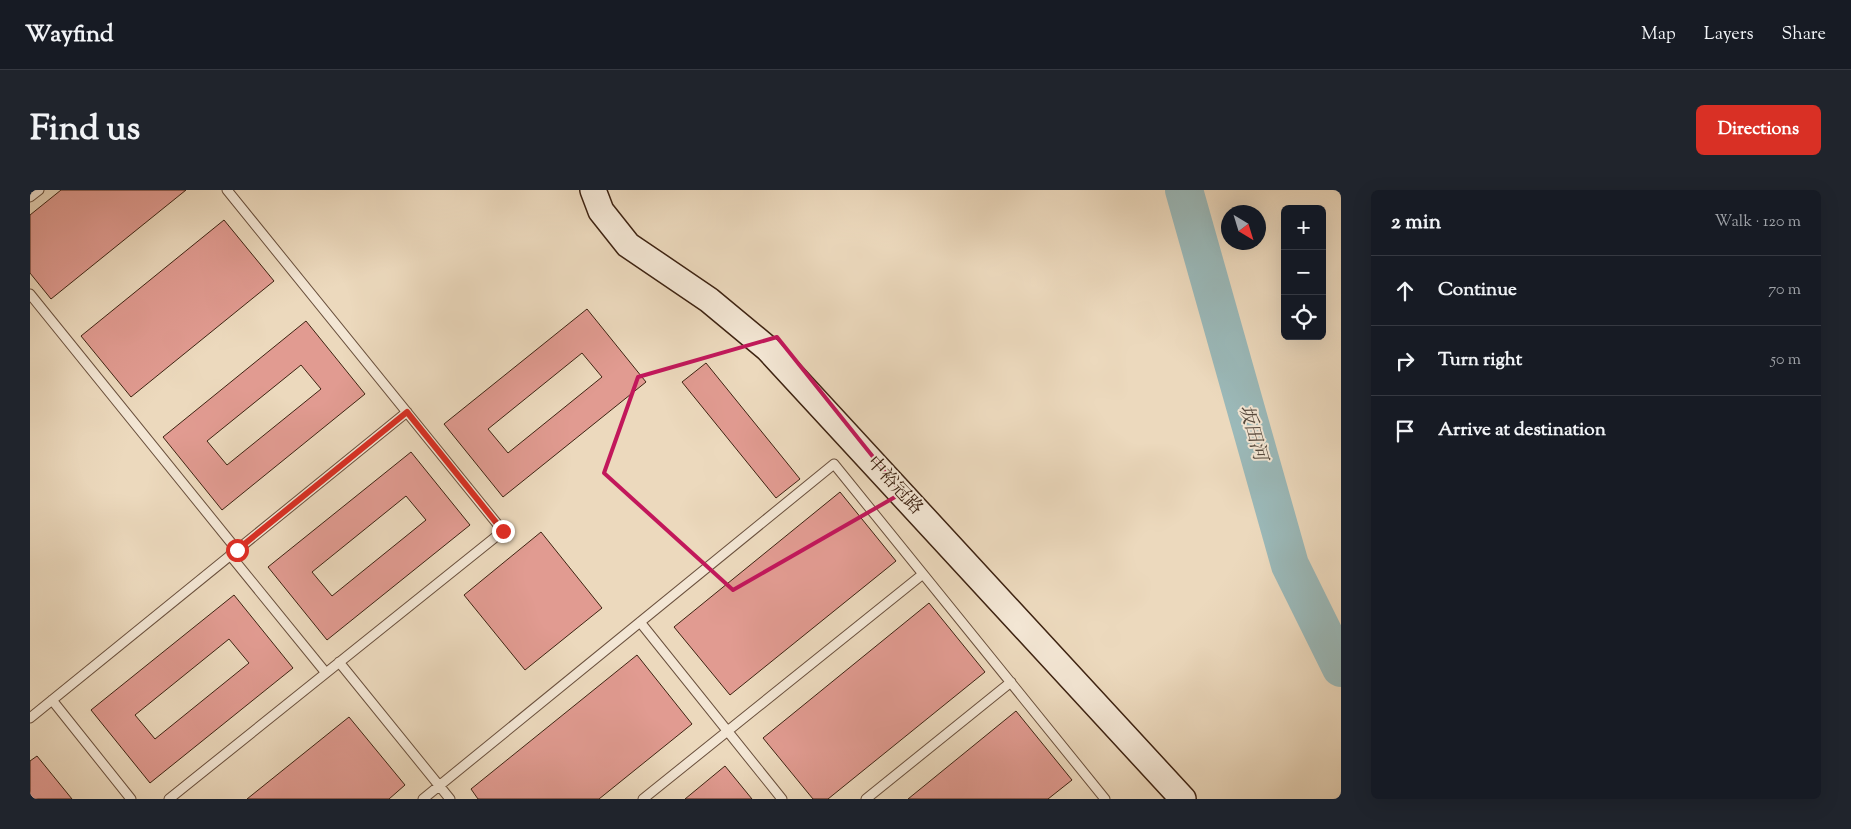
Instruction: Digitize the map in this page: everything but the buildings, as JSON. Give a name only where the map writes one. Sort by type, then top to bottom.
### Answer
[{"type":"street","name":"中裕冠路","points":[[593,190],[601,211],[628,245],[709,300],[768,349],[1183,799]]},
{"type":"lane","points":[[30,197],[39,190]]},
{"type":"lane","points":[[170,799],[503,531],[227,190]]},
{"type":"lane","points":[[30,294],[234,552],[326,673]]},
{"type":"lane","points":[[30,718],[407,412]]},
{"type":"lane","points":[[424,799],[834,464],[1102,796],[1091,799]]},
{"type":"lane","points":[[643,799],[923,574]]},
{"type":"lane","points":[[640,622],[782,799]]},
{"type":"lane","points":[[339,662],[450,799]]},
{"type":"lane","points":[[866,799],[1010,682]]},
{"type":"lane","points":[[52,700],[131,799]]},
{"type":"highlighted area","points":[[777,337],[902,493],[733,590],[604,473],[638,377]]},
{"type":"waterway","name":"坂田河","points":[[1184,190],[1290,565],[1341,668]]},
{"type":"route","points":[[237,550],[407,412],[503,531]]}]
